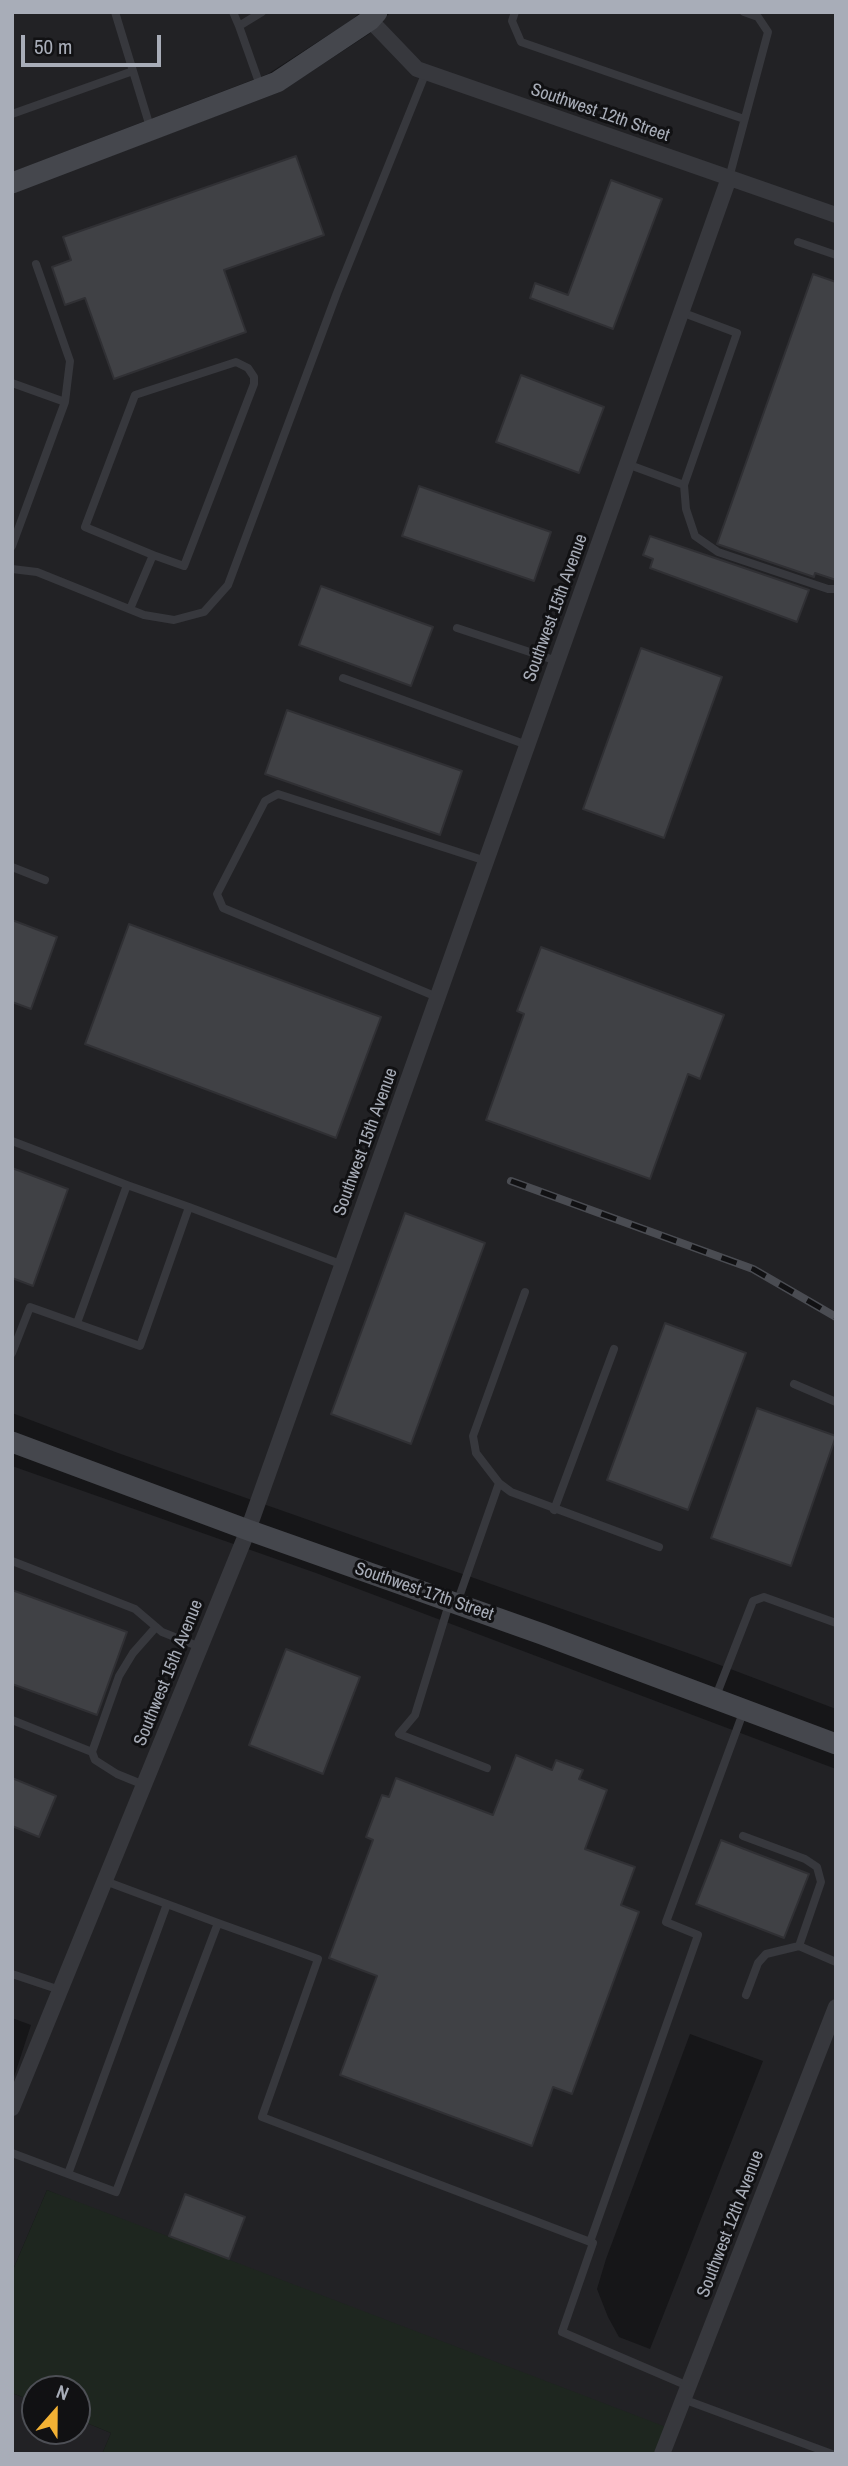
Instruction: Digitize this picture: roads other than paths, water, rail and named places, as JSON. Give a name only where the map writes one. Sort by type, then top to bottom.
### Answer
[{"type":"main road","points":[[12,183],[277,82],[374,16]]},
{"type":"main road","name":"Southwest 17th Street","points":[[12,1442],[836,1744]]},
{"type":"street","name":"Southwest 12th Street","points":[[374,16],[417,69],[836,215]]},
{"type":"street","name":"Southwest 15th Avenue","points":[[12,2108],[248,1530],[729,178]]},
{"type":"street","name":"Southwest 12th Avenue","points":[[662,2454],[836,2007]]},
{"type":"lane","points":[[115,12],[151,130]]},
{"type":"lane","points":[[233,12],[261,88]]},
{"type":"lane","points":[[239,26],[261,12]]},
{"type":"lane","points":[[515,12],[512,20],[521,42],[744,119]]},
{"type":"lane","points":[[729,178],[768,32],[758,17],[744,12]]},
{"type":"lane","points":[[12,114],[133,71]]},
{"type":"lane","points":[[12,569],[37,572],[144,615],[174,620],[204,612],[228,585],[337,293],[426,72]]},
{"type":"lane","points":[[798,242],[836,255]]},
{"type":"lane","points":[[12,545],[65,402],[70,361],[36,264]]},
{"type":"lane","points":[[681,312],[737,333],[684,485],[686,509],[695,536],[718,552],[764,569],[828,589],[836,589]]},
{"type":"lane","points":[[236,362],[248,368],[254,377],[254,384],[184,566],[153,555],[85,527],[135,395],[236,362]]},
{"type":"lane","points":[[13,384],[65,402]]},
{"type":"lane","points":[[627,464],[684,485]]},
{"type":"lane","points":[[131,610],[153,555]]},
{"type":"lane","points":[[457,628],[557,661]]},
{"type":"lane","points":[[343,678],[527,745]]},
{"type":"lane","points":[[438,997],[223,908],[217,894],[265,801],[278,794],[486,861]]},
{"type":"lane","points":[[12,867],[46,880]]},
{"type":"lane","points":[[12,1141],[343,1265]]},
{"type":"lane","points":[[77,1323],[127,1185]]},
{"type":"lane","points":[[12,1353],[30,1307],[140,1346],[189,1207]]},
{"type":"lane","points":[[525,1292],[474,1436],[476,1453],[499,1483],[511,1492],[659,1547]]},
{"type":"lane","points":[[554,1510],[614,1349]]},
{"type":"lane","points":[[794,1384],[836,1402]]},
{"type":"lane","points":[[487,1768],[399,1734],[415,1715],[453,1602],[499,1483]]},
{"type":"lane","points":[[12,1562],[135,1609],[162,1632],[200,1647]]},
{"type":"lane","points":[[715,1699],[753,1601],[764,1597],[836,1623]]},
{"type":"lane","points":[[144,1785],[117,1774],[95,1760],[92,1752],[119,1676],[132,1653],[156,1626]]},
{"type":"lane","points":[[590,2242],[698,1936],[666,1922],[744,1710]]},
{"type":"lane","points":[[12,1720],[92,1752]]},
{"type":"lane","points":[[743,1836],[805,1859],[817,1867],[821,1882],[799,1946]]},
{"type":"lane","points":[[105,1881],[318,1959],[262,2117],[593,2243],[562,2332],[686,2393],[832,2454]]},
{"type":"lane","points":[[68,2174],[167,1904]]},
{"type":"lane","points":[[12,2153],[116,2192],[218,1923]]},
{"type":"lane","points":[[747,1995],[758,1963],[766,1954],[799,1946],[836,1962]]},
{"type":"lane","points":[[12,1974],[60,1990]]},
{"type":"railway","points":[[511,1181],[753,1269],[836,1317]]}]
